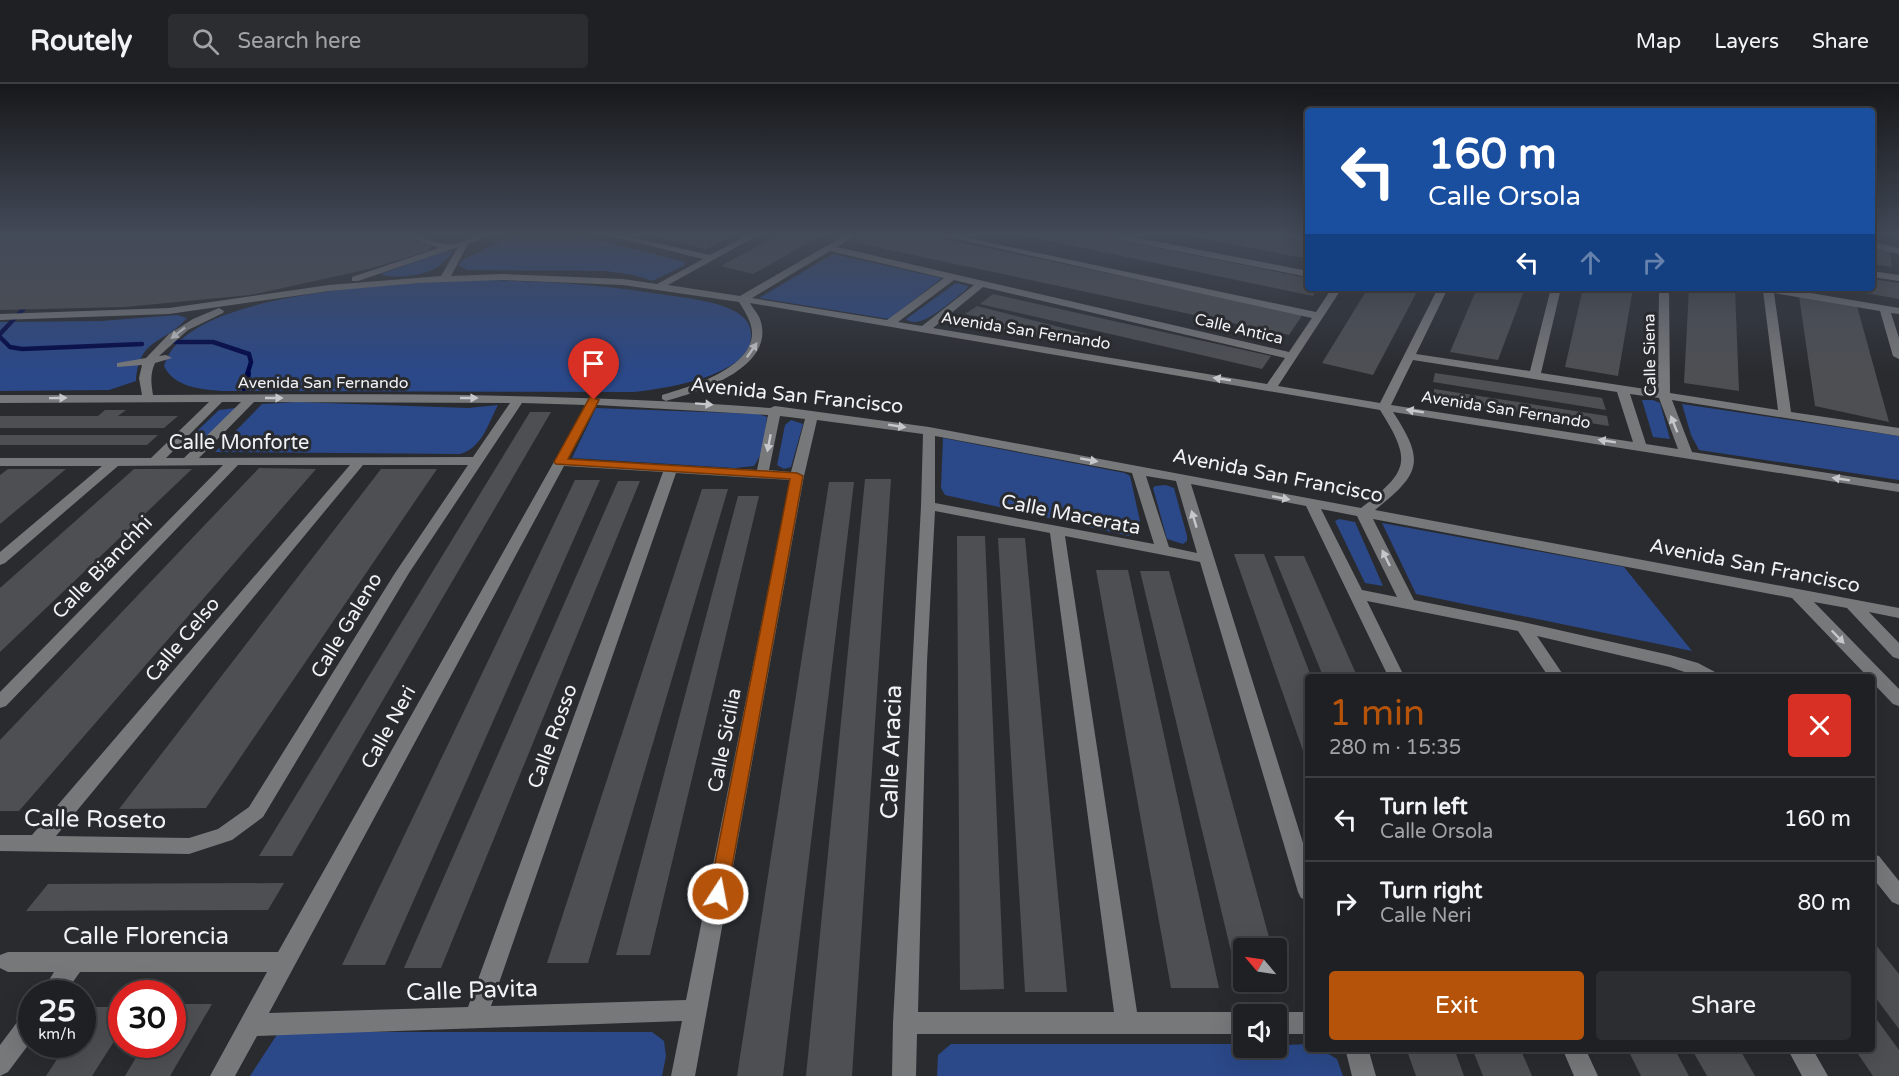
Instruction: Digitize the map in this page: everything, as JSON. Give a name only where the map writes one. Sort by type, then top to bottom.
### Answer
[{"type":"street","points":[[329,288],[353,280]]},
{"type":"street","name":"Avenida San Fernando","points":[[0,317],[169,311],[329,288],[427,280]]},
{"type":"street","name":"Avenida San Fernando","points":[[587,280],[658,287],[742,299],[1384,407],[1899,488]]},
{"type":"street","points":[[658,287],[670,280]]},
{"type":"street","points":[[645,401],[682,393],[702,385],[748,357],[758,343],[758,323],[752,310],[742,299],[774,280]]},
{"type":"street","points":[[889,324],[947,280]]},
{"type":"street","name":"Calle Antica","points":[[971,280],[1292,356]]},
{"type":"street","points":[[1155,280],[1318,315]]},
{"type":"street","points":[[924,330],[982,283]]},
{"type":"street","points":[[1270,387],[1335,291]]},
{"type":"street","points":[[1408,604],[1363,513],[1404,479],[1409,452],[1405,436],[1384,407],[1442,291]]},
{"type":"street","points":[[1535,375],[1555,291]]},
{"type":"street","name":"Calle Siena","points":[[1664,291],[1664,395],[1686,453]]},
{"type":"street","points":[[1766,291],[1785,414]]},
{"type":"street","points":[[1783,291],[1899,311]]},
{"type":"street","points":[[148,397],[145,379],[151,360],[164,345],[184,328],[210,315],[250,300]]},
{"type":"street","points":[[1885,309],[1899,356]]},
{"type":"street","points":[[1409,356],[1899,432]]},
{"type":"street","points":[[121,365],[166,358]]},
{"type":"street","name":"Calle Siena","points":[[1622,388],[1640,446]]},
{"type":"street","points":[[154,462],[219,398]]},
{"type":"street","points":[[188,461],[251,398]]},
{"type":"street","name":"Avenida San Fernando","points":[[0,399],[519,398],[645,401]]},
{"type":"street","name":"Calle Galeno","points":[[189,846],[209,843],[224,836],[256,812],[402,573],[519,398]]},
{"type":"street","name":"Calle Neri","points":[[222,1076],[594,400]]},
{"type":"street","name":"Avenida San Francisco","points":[[645,401],[775,410],[929,431],[1899,613]]},
{"type":"street","points":[[762,475],[775,410]]},
{"type":"street","name":"Calle Sicilia","points":[[683,1076],[797,476],[812,414]]},
{"type":"street","name":"Calle Aracia","points":[[904,1076],[904,1023],[928,506],[929,431]]},
{"type":"street","name":"Calle Bianchhi","points":[[0,702],[235,461]]},
{"type":"street","name":"Calle Celso","points":[[37,844],[360,461]]},
{"type":"street","name":"Calle Monforte","points":[[0,462],[479,461]]},
{"type":"street","points":[[0,560],[114,462]]},
{"type":"street","points":[[560,462],[797,476]]},
{"type":"street","points":[[1137,469],[1163,551]]},
{"type":"street","name":"Calle Rosso","points":[[476,1017],[670,470]]},
{"type":"street","points":[[1182,478],[1305,882]]},
{"type":"street","points":[[1312,504],[1395,674]]},
{"type":"street","name":"Calle Macerata","points":[[928,506],[1207,560]]},
{"type":"street","points":[[1057,532],[1126,1023]]},
{"type":"street","points":[[1357,594],[1523,627],[1670,661],[1692,667],[1705,674]]},
{"type":"street","points":[[1797,594],[1874,674]]},
{"type":"street","points":[[1852,604],[1899,653]]},
{"type":"street","points":[[1523,627],[1555,674]]},
{"type":"street","points":[[1875,675],[1899,700]]},
{"type":"street","name":"Calle Roseto","points":[[0,843],[189,846]]},
{"type":"street","points":[[1875,866],[1899,896]]},
{"type":"street","name":"Calle Florencia","points":[[8,962],[284,962]]},
{"type":"street","points":[[62,980],[74,963]]},
{"type":"street","name":"Calle Pavita","points":[[250,1025],[696,1010]]},
{"type":"street","points":[[904,1023],[1233,1023]]},
{"type":"street","points":[[1287,1023],[1305,1023]]},
{"type":"street","points":[[0,1064],[18,1040]]},
{"type":"street","points":[[1357,1052],[1364,1076]]},
{"type":"street","points":[[1575,1052],[1586,1076]]},
{"type":"street","points":[[1801,1052],[1816,1076]]},
{"type":"shaded area","points":[[472,280],[549,282],[642,291],[721,305],[740,315],[746,321],[751,333],[748,348],[738,360],[723,370],[704,378],[664,388],[633,392],[221,391],[196,388],[181,383],[168,373],[164,366],[181,340],[212,320],[255,306],[303,295],[403,284]]},
{"type":"shaded area","points":[[789,280],[939,280],[889,319],[759,298]]},
{"type":"shaded area","points":[[956,283],[968,286],[945,307],[919,321],[912,322],[906,319]]},
{"type":"shaded area","points":[[177,315],[187,318],[154,343],[142,356],[136,381],[109,390],[0,391],[0,322],[101,321]]},
{"type":"shaded area","points":[[1642,400],[1653,400],[1660,403],[1670,439],[1653,437]]},
{"type":"shaded area","points":[[298,402],[468,408],[498,405],[479,441],[468,451],[460,454],[215,452],[262,404]]},
{"type":"shaded area","points":[[1682,404],[1899,436],[1899,480],[1699,450],[1691,435]]},
{"type":"shaded area","points":[[235,408],[226,421],[200,443],[183,451],[176,451],[219,410]]},
{"type":"shaded area","points":[[596,408],[758,414],[767,417],[765,436],[754,466],[735,468],[572,458]]},
{"type":"shaded area","points":[[791,420],[803,424],[791,467],[784,469],[777,465],[785,425]]},
{"type":"shaded area","points":[[943,438],[1125,473],[1130,476],[1140,521],[1139,531],[1129,536],[945,495],[941,488]]},
{"type":"shaded area","points":[[1166,485],[1174,488],[1187,536],[1187,541],[1183,544],[1167,539],[1153,488]]},
{"type":"shaded area","points":[[1339,519],[1355,522],[1383,586],[1365,583],[1335,521]]},
{"type":"shaded area","points":[[1382,523],[1624,567],[1692,651],[1416,594]]},
{"type":"shaded area","points":[[652,1032],[664,1041],[666,1056],[662,1076],[250,1076],[278,1033]]},
{"type":"shaded area","points":[[951,1044],[1233,1044],[1233,1058],[1287,1058],[1287,1045],[1305,1044],[1305,1052],[1325,1052],[1337,1059],[1343,1076],[937,1076],[938,1055]]},
{"type":"building","points":[[0,280],[317,280],[250,295],[125,307],[0,310]]},
{"type":"building","points":[[1032,280],[1142,280],[1303,314],[1289,335]]},
{"type":"building","points":[[1238,280],[1305,280],[1305,291],[1316,291],[1313,296]]},
{"type":"building","points":[[1875,280],[1899,283],[1899,299],[1855,291],[1875,291]]},
{"type":"building","points":[[1366,291],[1417,291],[1373,375],[1322,363]]},
{"type":"building","points":[[1476,291],[1524,291],[1498,360],[1450,352]]},
{"type":"building","points":[[1582,291],[1632,291],[1618,376],[1565,367]]},
{"type":"building","points":[[1689,291],[1735,291],[1739,391],[1684,383]]},
{"type":"building","points":[[993,294],[1271,356],[1262,369],[980,304]]},
{"type":"building","points":[[1799,296],[1857,306],[1889,422],[1815,406]]},
{"type":"building","points":[[977,306],[1091,335],[1078,342],[970,326],[979,317],[965,314]]},
{"type":"building","points":[[1435,373],[1602,398],[1606,410],[1433,382]]},
{"type":"building","points":[[1434,389],[1607,416],[1609,426],[1434,398]]},
{"type":"building","points":[[105,410],[126,410],[118,416],[178,416],[164,428],[0,428],[0,416],[98,416]]},
{"type":"building","points":[[530,412],[551,412],[292,856],[259,856]]},
{"type":"building","points":[[0,435],[158,435],[147,445],[0,445]]},
{"type":"building","points":[[259,468],[316,469],[19,811],[0,811],[0,740]]},
{"type":"building","points":[[8,469],[66,469],[0,524],[0,475]]},
{"type":"building","points":[[134,469],[192,469],[0,652],[0,588]]},
{"type":"building","points":[[381,469],[437,469],[206,808],[119,809]]},
{"type":"building","points":[[865,479],[891,479],[852,1076],[806,1076]]},
{"type":"building","points":[[575,480],[600,480],[385,965],[342,965]]},
{"type":"building","points":[[618,481],[640,481],[441,968],[404,968]]},
{"type":"building","points":[[829,482],[854,482],[783,1076],[737,1076]]},
{"type":"building","points":[[702,489],[728,489],[588,963],[547,963]]},
{"type":"building","points":[[738,496],[759,496],[650,955],[616,955]]},
{"type":"building","points":[[957,536],[985,536],[1004,989],[960,990]]},
{"type":"building","points":[[998,538],[1025,538],[1067,992],[1025,992]]},
{"type":"building","points":[[1234,554],[1264,554],[1310,674],[1305,674],[1305,756]]},
{"type":"building","points":[[1274,556],[1304,556],[1356,674],[1322,674]]},
{"type":"building","points":[[1096,570],[1128,570],[1219,988],[1171,988]]},
{"type":"building","points":[[1140,571],[1169,571],[1269,938],[1233,938],[1233,960]]},
{"type":"building","points":[[284,883],[268,910],[26,911],[48,884]]},
{"type":"building","points":[[1875,944],[1899,974],[1899,1029],[1875,997]]},
{"type":"building","points":[[186,1004],[212,1004],[186,1049]]},
{"type":"building","points":[[96,1007],[108,1007],[108,1051],[92,1076],[46,1076],[58,1058],[96,1058]]},
{"type":"building","points":[[1875,1017],[1899,1050],[1899,1076],[1873,1076],[1857,1052],[1875,1052]]},
{"type":"building","points":[[1407,1052],[1455,1052],[1464,1076],[1416,1076]]},
{"type":"building","points":[[1474,1052],[1522,1052],[1532,1076],[1483,1076]]},
{"type":"building","points":[[1629,1052],[1676,1052],[1689,1076],[1641,1076]]},
{"type":"building","points":[[1693,1052],[1741,1052],[1755,1076],[1707,1076]]},
{"type":"building","points":[[136,1058],[180,1058],[170,1076],[125,1076]]},
{"type":"waterway","points":[[0,334],[29,303]]},
{"type":"waterway","points":[[0,337],[10,347],[22,349],[142,344]]},
{"type":"waterway","points":[[175,342],[213,342],[249,354],[251,362],[247,375]]},
{"type":"waterway","points":[[244,388],[248,374]]},
{"type":"route","points":[[594,400],[560,462],[797,476],[718,894]]}]
